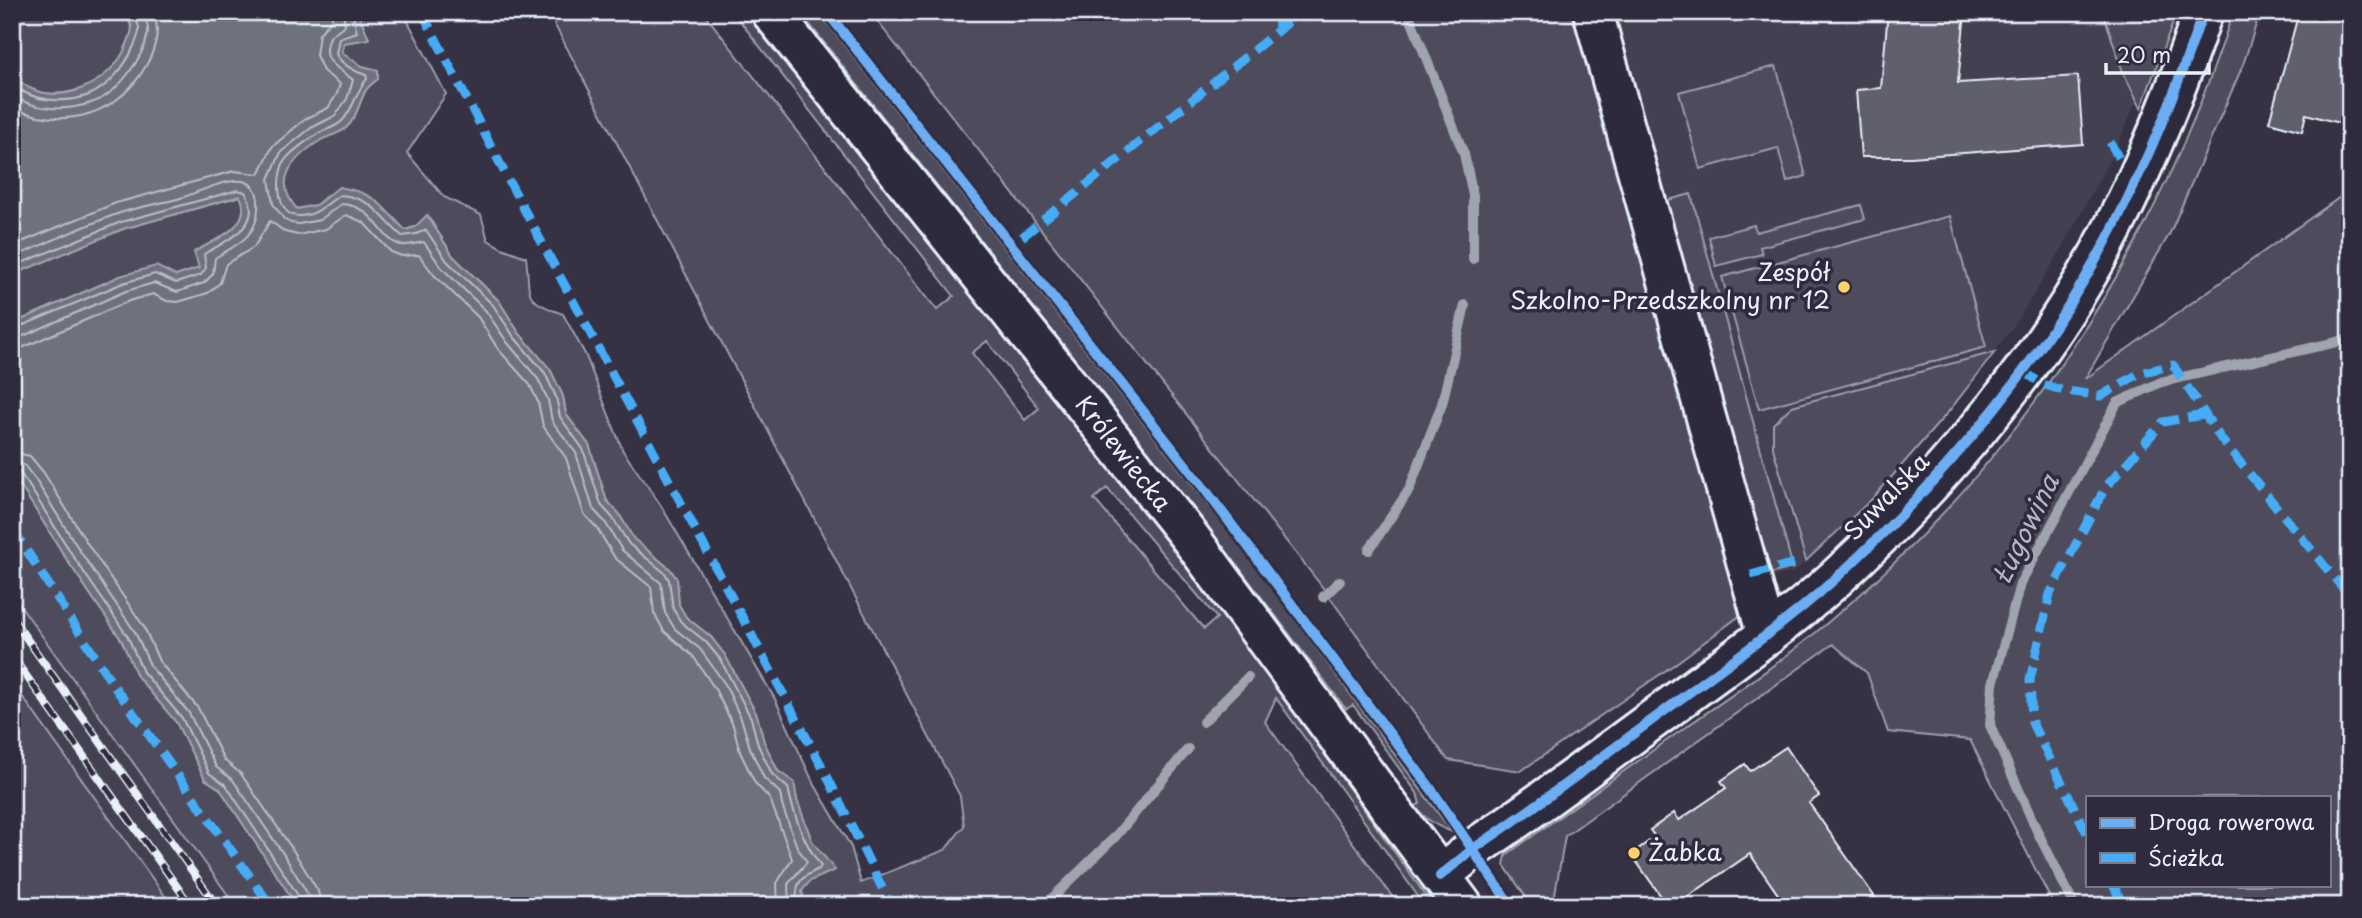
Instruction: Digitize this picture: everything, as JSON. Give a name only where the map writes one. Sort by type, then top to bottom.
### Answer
[{"type":"street","name":"Królewiecka","points":[[771,12],[1189,536],[1463,906]]},
{"type":"street","points":[[1593,12],[1767,636]]},
{"type":"street","name":"Suwalska","points":[[1440,876],[1473,849],[1767,636],[1850,565],[1929,485],[1984,421],[2049,335],[2112,230],[2178,87],[2203,12]]},
{"type":"shaded area","points":[[14,12],[126,12],[132,30],[126,48],[108,73],[86,87],[47,93],[23,84],[12,72]]},
{"type":"shaded area","points":[[358,12],[403,12],[446,94],[407,153],[444,197],[481,215],[488,240],[526,257],[529,289],[534,300],[563,314],[585,354],[623,451],[660,504],[775,699],[812,780],[851,847],[861,883],[945,850],[964,826],[960,796],[548,12],[703,12],[937,310],[954,296],[733,12],[748,12],[1228,619],[1433,906],[1425,906],[1276,698],[1265,722],[1399,906],[804,906],[802,891],[810,881],[834,870],[812,841],[797,800],[794,783],[778,771],[764,742],[757,715],[725,655],[711,637],[686,617],[679,605],[677,579],[670,569],[633,539],[618,512],[607,501],[589,445],[566,414],[563,396],[550,369],[519,333],[499,301],[453,256],[428,216],[415,227],[405,230],[392,216],[326,196],[316,205],[296,209],[289,198],[286,178],[294,161],[321,140],[346,128],[366,90],[378,79],[378,70],[362,66],[342,53],[344,43],[369,39]],"holes":[[[987,341],[1039,408],[1025,420],[972,353]],[[1107,488],[1217,618],[1204,629],[1094,499]]]},
{"type":"shaded area","points":[[800,12],[818,12],[1244,550],[1452,832],[1431,822],[1415,806],[1420,804],[1417,793],[1353,705],[1346,709],[1231,557]]},
{"type":"shaded area","points":[[870,12],[1577,12],[1742,614],[1521,771],[1448,760],[1320,584]]},
{"type":"shaded area","name":"Zespół Szkolno-Przedszkolny nr 12","points":[[1577,12],[2170,12],[2162,40],[2119,142],[2063,247],[2014,326],[1949,411],[1874,497],[1796,571],[1752,583]]},
{"type":"shaded area","points":[[2103,12],[2177,12],[2141,108],[2123,72]]},
{"type":"shaded area","points":[[2233,12],[2260,12],[2243,65],[2170,233],[2085,379],[2350,190],[2350,906],[2054,906],[1970,740],[1888,732],[1867,673],[1833,644],[1565,836],[1553,906],[1532,906],[1504,865],[1506,855],[1756,678],[1826,624],[1895,562],[1960,495],[2019,423],[2073,347],[2122,267],[2165,185],[2202,99]]},
{"type":"shaded area","points":[[1776,66],[1806,176],[1787,182],[1778,148],[1700,169],[1679,92]]},
{"type":"shaded area","points":[[1691,194],[1793,568],[1762,576],[1661,202]]},
{"type":"shaded area","points":[[241,196],[242,216],[237,224],[221,237],[194,252],[200,268],[176,276],[120,276],[12,324],[12,275],[123,229]]},
{"type":"shaded area","points":[[1861,205],[1865,219],[1760,247],[1762,254],[1716,266],[1709,237],[1754,225],[1756,232]]},
{"type":"shaded area","points":[[1950,216],[1986,347],[1759,409],[1722,277]]},
{"type":"shaded area","points":[[1995,352],[1949,411],[1874,497],[1806,561],[1773,448],[1773,424],[1792,406]]},
{"type":"shaded area","points":[[12,476],[122,641],[137,676],[176,722],[205,779],[220,789],[297,906],[236,906],[12,594]]},
{"type":"shaded area","points":[[12,594],[236,906],[172,906],[12,682]]},
{"type":"shaded area","points":[[12,682],[172,906],[12,906]]},
{"type":"water","points":[[126,12],[358,12],[369,39],[344,43],[342,53],[362,66],[378,70],[378,79],[366,90],[350,124],[302,154],[289,170],[286,188],[289,198],[297,209],[316,205],[339,187],[352,190],[377,201],[405,230],[415,227],[427,215],[453,256],[499,301],[519,333],[550,369],[563,396],[566,414],[589,445],[607,501],[618,512],[634,539],[670,569],[677,579],[679,605],[686,617],[711,637],[725,655],[757,715],[764,742],[778,771],[794,782],[797,800],[812,841],[835,870],[810,881],[802,891],[804,906],[297,906],[220,789],[205,779],[176,722],[137,676],[122,641],[12,476],[12,324],[120,276],[156,266],[176,276],[199,268],[194,252],[230,231],[242,216],[240,196],[123,229],[12,275],[12,72],[20,82],[36,91],[50,94],[79,90],[105,75],[123,53],[132,28]]},
{"type":"building","points":[[1888,12],[1965,12],[1958,83],[2078,76],[2083,144],[1911,157],[1861,157],[1856,90],[1881,88]]},
{"type":"building","points":[[2299,12],[2350,12],[2350,126],[2306,114],[2302,131],[2269,122]]},
{"type":"building","points":[[1786,747],[1819,796],[1809,803],[1881,906],[1786,906],[1750,854],[1674,906],[1668,906],[1631,854],[1655,837],[1650,830],[1674,813],[1679,820],[1726,788],[1721,781],[1745,764],[1750,771]]},
{"type":"waterway","points":[[1408,12],[1464,154],[1473,195],[1473,259]]},
{"type":"waterway","points":[[1369,550],[1409,490],[1442,404],[1465,305]]},
{"type":"waterway","name":"Ługowina","points":[[2075,906],[2038,833],[1990,725],[1993,684],[2020,584],[2117,403],[2161,382],[2350,339]]},
{"type":"waterway","points":[[1323,597],[1340,581]]},
{"type":"waterway","points":[[1203,722],[1248,677]]},
{"type":"waterway","points":[[1044,906],[1115,837],[1188,749]]},
{"type":"railway","points":[[12,618],[217,906]]},
{"type":"railway","points":[[12,656],[191,906]]},
{"type":"marked path","points":[[422,12],[510,183],[826,774],[891,906]]},
{"type":"marked path","points":[[1278,12],[1279,31]]},
{"type":"marked path","points":[[1022,237],[1301,12]]},
{"type":"marked path","points":[[2110,142],[2122,164]]},
{"type":"marked path","points":[[2022,370],[2042,384],[2101,396],[2140,373],[2173,365],[2221,439],[2350,597]]},
{"type":"marked path","points":[[2086,831],[2032,723],[2030,680],[2050,594],[2105,488],[2163,422],[2204,415]]},
{"type":"marked path","points":[[12,528],[114,686],[271,906]]},
{"type":"marked path","points":[[1751,575],[1794,563]]},
{"type":"marked path","points":[[2114,886],[2124,906]]},
{"type":"cycle path","points":[[827,12],[1204,488],[1432,790],[1511,906]]},
{"type":"cycle path","points":[[1440,876],[1806,604],[1888,528],[1961,449],[2029,364],[2088,274],[2151,149],[2203,12]]},
{"type":"place","name":"Zespół Szkolno-Przedszkolny nr 12","points":[[1844,287]]},
{"type":"place","name":"Żabka","points":[[1634,853]]}]
